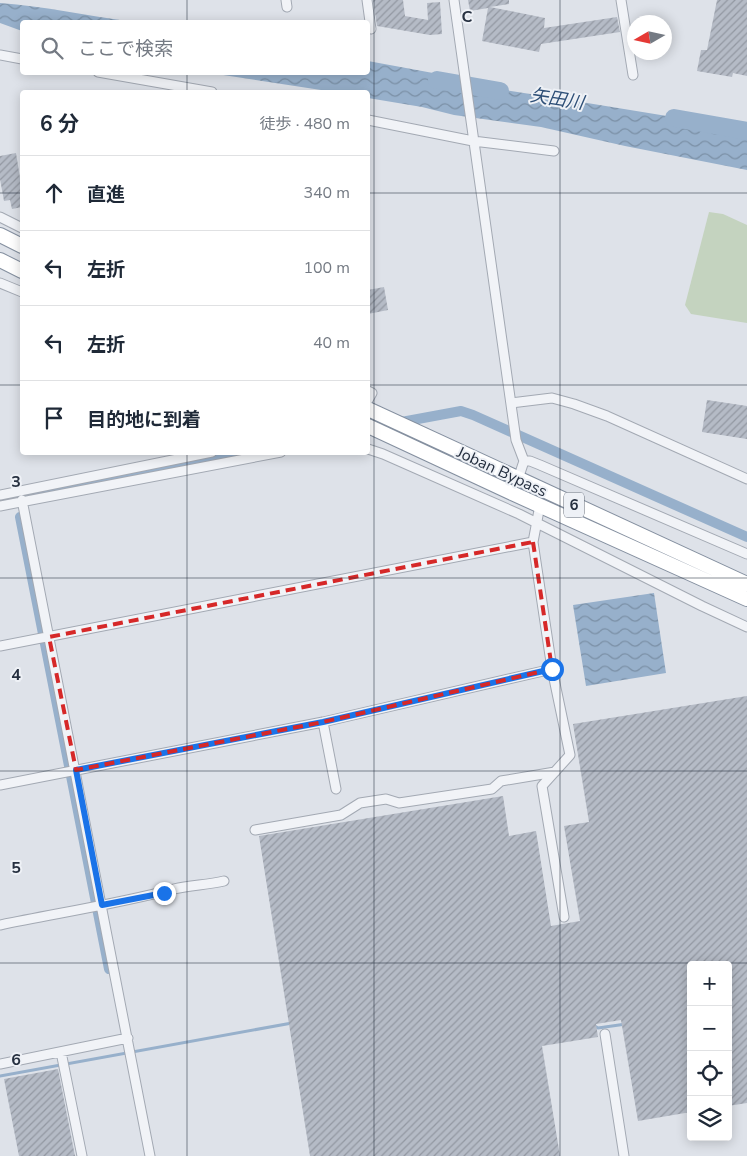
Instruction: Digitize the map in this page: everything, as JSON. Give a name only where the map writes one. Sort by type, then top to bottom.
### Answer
[{"type":"highway","points":[[2,241],[20,246]]},
{"type":"highway","points":[[2,241],[20,253]]},
{"type":"highway","points":[[0,260],[20,270]]},
{"type":"highway","points":[[0,270],[20,278]]},
{"type":"highway","name":"Joban Bypass","points":[[370,410],[747,584]]},
{"type":"highway","name":"Joban Bypass","points":[[373,428],[747,599]]},
{"type":"street","points":[[367,0],[370,20]]},
{"type":"street","points":[[454,0],[516,440],[524,461],[518,479]]},
{"type":"street","points":[[621,0],[633,75]]},
{"type":"street","points":[[370,22],[371,29]]},
{"type":"street","points":[[0,55],[20,59]]},
{"type":"street","points":[[115,75],[201,90]]},
{"type":"street","points":[[370,120],[554,151]]},
{"type":"street","points":[[0,217],[20,227]]},
{"type":"street","points":[[0,283],[20,291]]},
{"type":"street","points":[[511,403],[552,398],[574,404],[606,416],[747,479]]},
{"type":"street","points":[[370,450],[519,514],[747,627]]},
{"type":"street","points":[[0,495],[197,455]]},
{"type":"street","points":[[0,506],[265,455]]},
{"type":"street","points":[[524,461],[540,465],[747,554]]},
{"type":"street","points":[[11,493],[18,502],[49,637],[150,1156]]},
{"type":"street","points":[[540,505],[533,542],[552,669],[570,755],[542,786],[564,917]]},
{"type":"street","points":[[0,646],[533,542]]},
{"type":"street","points":[[0,785],[323,722],[552,669]]},
{"type":"street","points":[[323,722],[336,789]]},
{"type":"street","points":[[255,830],[341,815],[360,803],[386,799],[399,803],[492,789],[501,781],[555,772]]},
{"type":"street","points":[[0,925],[224,881]]},
{"type":"street","points":[[605,1034],[624,1156]]},
{"type":"street","points":[[0,1064],[128,1038]]},
{"type":"street","points":[[61,1052],[82,1156]]},
{"type":"highlighted area","points":[[533,542],[552,669],[323,722],[76,770],[49,637]]},
{"type":"green space","points":[[709,212],[723,214],[747,225],[747,323],[691,314],[685,305]]},
{"type":"water","points":[[0,3],[120,20],[20,20],[20,30],[0,23]]},
{"type":"water","points":[[370,61],[433,73],[464,85],[673,117],[747,132],[747,170],[541,127],[454,115],[422,107],[370,98],[370,90],[321,90],[223,75],[370,75]]},
{"type":"water","points":[[654,593],[666,673],[586,686],[573,605]]},
{"type":"building","points":[[373,0],[403,0],[405,16],[428,20],[427,3],[440,2],[442,34],[430,35],[377,26]]},
{"type":"building","points":[[468,0],[509,0],[509,4],[490,7],[545,18],[544,28],[617,17],[620,32],[541,44],[539,52],[482,41],[488,8],[470,11]]},
{"type":"building","points":[[717,0],[747,0],[747,76],[733,73],[732,77],[697,71],[701,50],[707,50]]},
{"type":"building","points":[[16,153],[20,178],[20,207],[12,209],[10,200],[4,201],[0,179],[0,156]]},
{"type":"building","points":[[384,287],[388,310],[370,314],[370,290]]},
{"type":"building","points":[[707,400],[747,406],[747,439],[702,432]]},
{"type":"building","points":[[747,696],[747,1103],[732,1105],[732,961],[687,961],[687,1113],[638,1121],[621,1020],[596,1024],[598,1037],[542,1046],[560,1156],[310,1156],[259,836],[503,796],[509,836],[536,831],[551,926],[580,921],[564,826],[589,822],[573,724]]},
{"type":"building","points":[[58,1069],[75,1156],[19,1156],[4,1079]]},
{"type":"waterway","name":"矢田川","points":[[437,80],[500,91]]},
{"type":"waterway","name":"矢田川","points":[[674,118],[747,131]]},
{"type":"waterway","points":[[370,428],[461,411],[747,537]]},
{"type":"waterway","points":[[0,500],[227,455]]},
{"type":"waterway","points":[[20,517],[109,969]]},
{"type":"waterway","points":[[0,1076],[292,1023]]},
{"type":"waterway","points":[[593,1025],[598,1028],[626,1024]]},
{"type":"route","points":[[164,893],[102,905],[76,770],[323,722],[552,669]]}]
